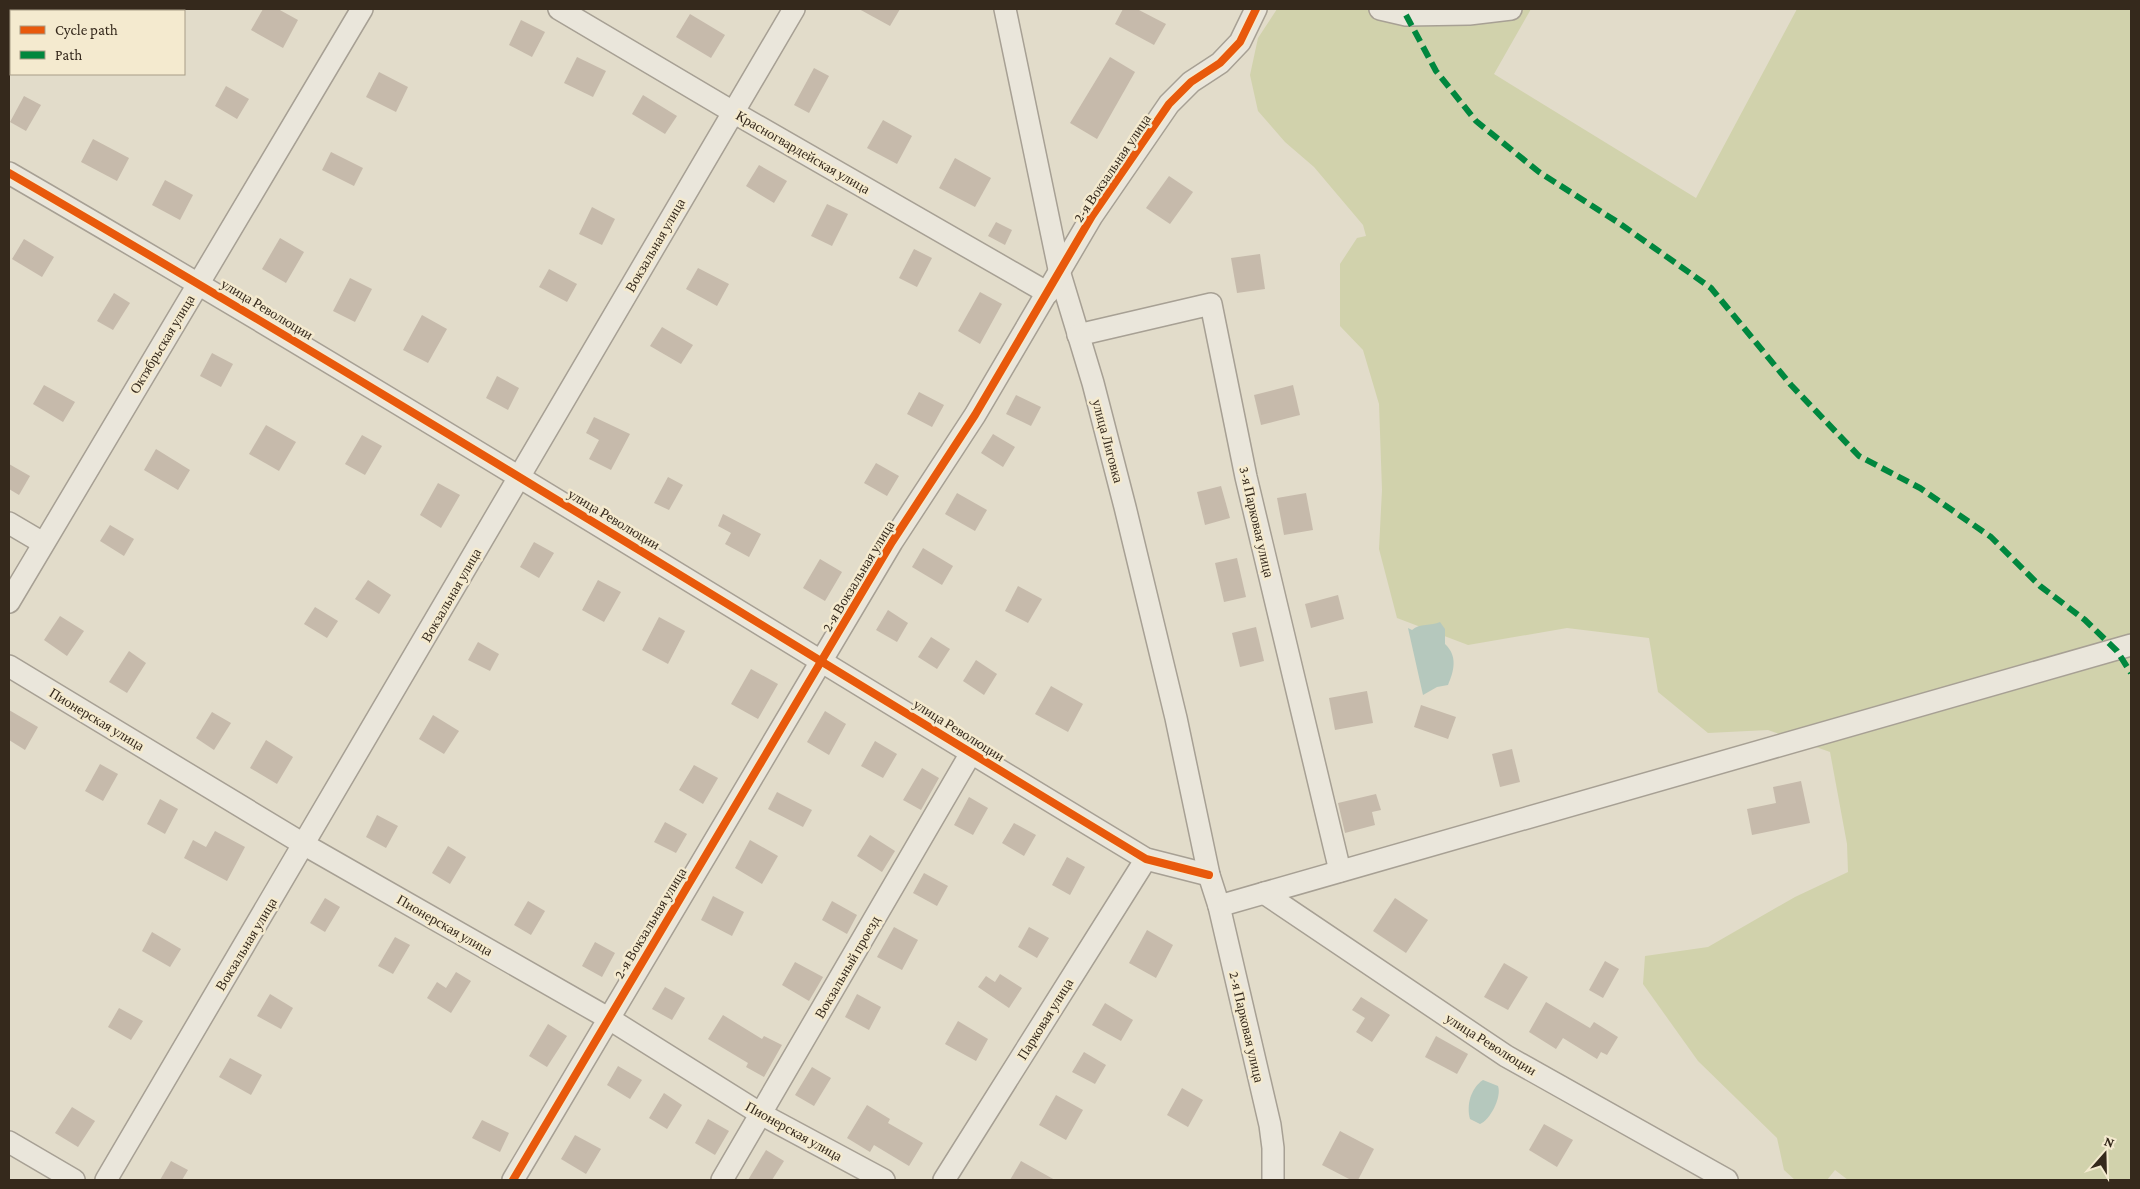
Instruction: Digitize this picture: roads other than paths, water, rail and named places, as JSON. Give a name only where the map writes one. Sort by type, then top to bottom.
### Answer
[{"type":"street","name":"Октябрьская улица","points":[[9,602],[362,9]]},
{"type":"street","name":"Красногвардейская улица","points":[[559,9],[733,112],[1048,292]]},
{"type":"street","name":"Вокзальная улица","points":[[106,1180],[305,845],[794,9]]},
{"type":"street","name":"улица Лиговка","points":[[1005,9],[1060,274],[1128,516],[1176,718],[1209,874]]},
{"type":"street","name":"2-я Вокзальная улица","points":[[513,1180],[892,542],[975,415],[1060,274],[1092,216],[1169,104],[1191,82],[1220,63],[1240,42],[1256,9]]},
{"type":"street","points":[[1380,9],[1406,15],[1469,14],[1511,9]]},
{"type":"street","name":"улица Революции","points":[[9,173],[198,283],[521,477],[1146,859],[1209,874]]},
{"type":"street","name":"3-я Парковая улица","points":[[1078,335],[1211,304],[1246,476],[1340,871]]},
{"type":"street","points":[[9,523],[43,543]]},
{"type":"street","points":[[1219,906],[2131,645]]},
{"type":"street","name":"Пионерская улица","points":[[9,666],[305,845],[608,1018],[761,1114],[884,1180]]},
{"type":"street","name":"Вокзальный проезд","points":[[722,1180],[972,753]]},
{"type":"street","name":"Парковая улица","points":[[944,1180],[1146,859]]},
{"type":"street","name":"2-я Парковая улица","points":[[1209,874],[1219,906],[1270,1125],[1273,1148],[1273,1180]]},
{"type":"street","name":"улица Революции","points":[[1264,893],[1506,1056],[1727,1180]]},
{"type":"street","points":[[9,1142],[74,1180]]}]
